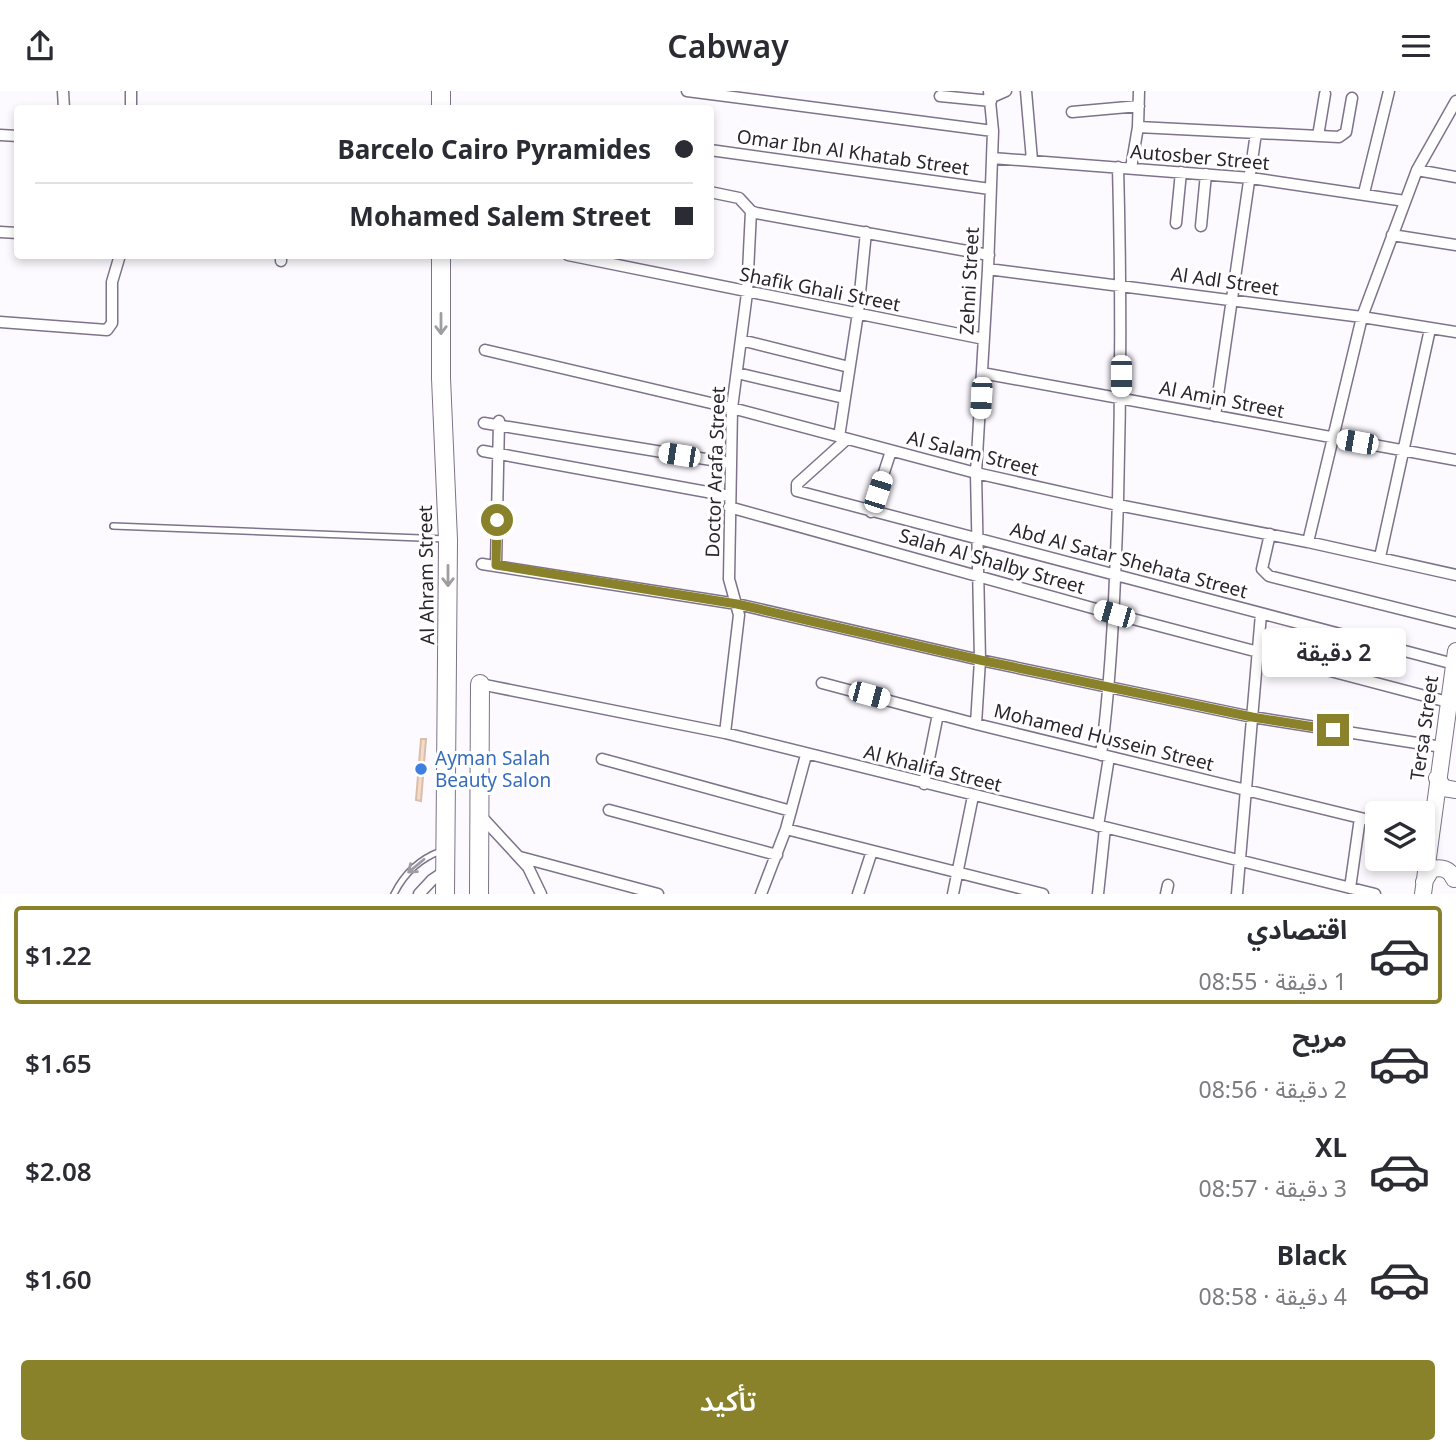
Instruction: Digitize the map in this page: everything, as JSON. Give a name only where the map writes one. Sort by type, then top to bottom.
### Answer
[{"type":"main road","name":"Al Ahram Street","points":[[441,259],[440,378],[448,540],[446,894]]},
{"type":"main road","name":"Tersa Street","points":[[1432,801],[1455,657]]},
{"type":"main road","points":[[480,684],[480,894]]},
{"type":"main road","points":[[1437,778],[1444,788],[1456,790]]},
{"type":"main road","points":[[1423,888],[1431,870],[1440,868],[1449,871],[1454,880]]},
{"type":"street","points":[[687,91],[993,131]]},
{"type":"street","points":[[940,96],[990,97],[1006,91]]},
{"type":"street","points":[[1026,91],[1032,160]]},
{"type":"street","points":[[1131,168],[1138,127],[1139,91]]},
{"type":"street","points":[[1364,193],[1389,91]]},
{"type":"street","points":[[1318,136],[1325,94]]},
{"type":"street","name":"Zehni Street","points":[[976,724],[980,660],[976,473],[989,254],[993,131],[990,97]]},
{"type":"street","points":[[1138,127],[1343,135],[1352,98]]},
{"type":"street","points":[[1308,542],[1362,317],[1417,170],[1456,101]]},
{"type":"street","points":[[1072,112],[1139,106]]},
{"type":"street","points":[[1215,416],[1234,300],[1256,133]]},
{"type":"street","name":"Omar Ibn Al Khatab Street","points":[[714,151],[990,189]]},
{"type":"street","name":"Autosber Street","points":[[992,157],[1251,178],[1405,201]]},
{"type":"street","points":[[1098,894],[1116,575],[1121,398],[1118,167]]},
{"type":"street","points":[[1417,170],[1456,177]]},
{"type":"street","points":[[1176,223],[1181,172]]},
{"type":"street","points":[[1201,226],[1206,174]]},
{"type":"street","points":[[714,193],[739,198],[751,211],[989,254]]},
{"type":"street","name":"Doctor Arafa Street","points":[[725,733],[739,615],[729,579],[732,408],[747,293],[751,211]]},
{"type":"street","points":[[843,438],[844,398],[858,313],[866,232]]},
{"type":"street","points":[[1392,235],[1456,245]]},
{"type":"street","points":[[0,322],[104,331],[111,326],[112,282],[119,259]]},
{"type":"street","name":"Shafik Ghali Street","points":[[587,259],[984,339]]},
{"type":"street","name":"Al Adl Street","points":[[988,269],[1362,317],[1456,332]]},
{"type":"street","points":[[1380,557],[1430,329]]},
{"type":"street","points":[[740,340],[849,367]]},
{"type":"street","name":"Al Salam Street","points":[[485,350],[732,408],[976,473],[1456,575]]},
{"type":"street","points":[[737,373],[844,398]]},
{"type":"street","name":"Al Amin Street","points":[[982,373],[1456,460]]},
{"type":"street","points":[[496,565],[498,422]]},
{"type":"street","points":[[484,423],[498,422],[730,463]]},
{"type":"street","name":"Abd Al Satar Shehata Street","points":[[843,438],[797,484],[796,488],[800,493],[1261,614],[1455,657]]},
{"type":"street","name":"Salah Al Shalby Street","points":[[483,451],[729,501],[1114,614],[1448,702]]},
{"type":"street","points":[[872,512],[891,451]]},
{"type":"street","points":[[1270,534],[1262,569],[1269,576],[1456,623]]},
{"type":"street","points":[[482,564],[737,604],[980,660],[1252,717],[1441,747]]},
{"type":"street","points":[[1237,894],[1261,614]]},
{"type":"street","name":"Mohamed Hussein Street","points":[[822,683],[976,724],[1365,819]]},
{"type":"street","name":"Al Khalifa Street","points":[[480,684],[725,733],[1375,894]]},
{"type":"street","points":[[924,784],[938,714]]},
{"type":"street","points":[[761,894],[786,829],[806,755]]},
{"type":"street","points":[[602,759],[791,811]]},
{"type":"street","points":[[953,894],[973,796]]},
{"type":"street","points":[[609,810],[777,855]]},
{"type":"street","points":[[480,815],[528,867],[541,894]]},
{"type":"street","points":[[1350,888],[1360,818]]},
{"type":"street","points":[[786,829],[1043,894]]},
{"type":"street","points":[[858,894],[872,851]]},
{"type":"street","points":[[520,857],[658,894]]},
{"type":"street","points":[[419,894],[432,880],[447,870]]},
{"type":"lane","points":[[113,526],[448,540]]},
{"type":"lane","points":[[394,894],[404,876],[416,864],[447,849]]},
{"type":"building","name":"Ayman Salah Beauty Salon","points":[[421,739],[426,739],[421,801],[416,800]]},
{"type":"place","name":"Ayman Salah Beauty Salon","points":[[421,769]]},
{"type":"route","points":[[497,520],[496,565],[737,604],[980,660],[1252,717],[1333,730]]}]
